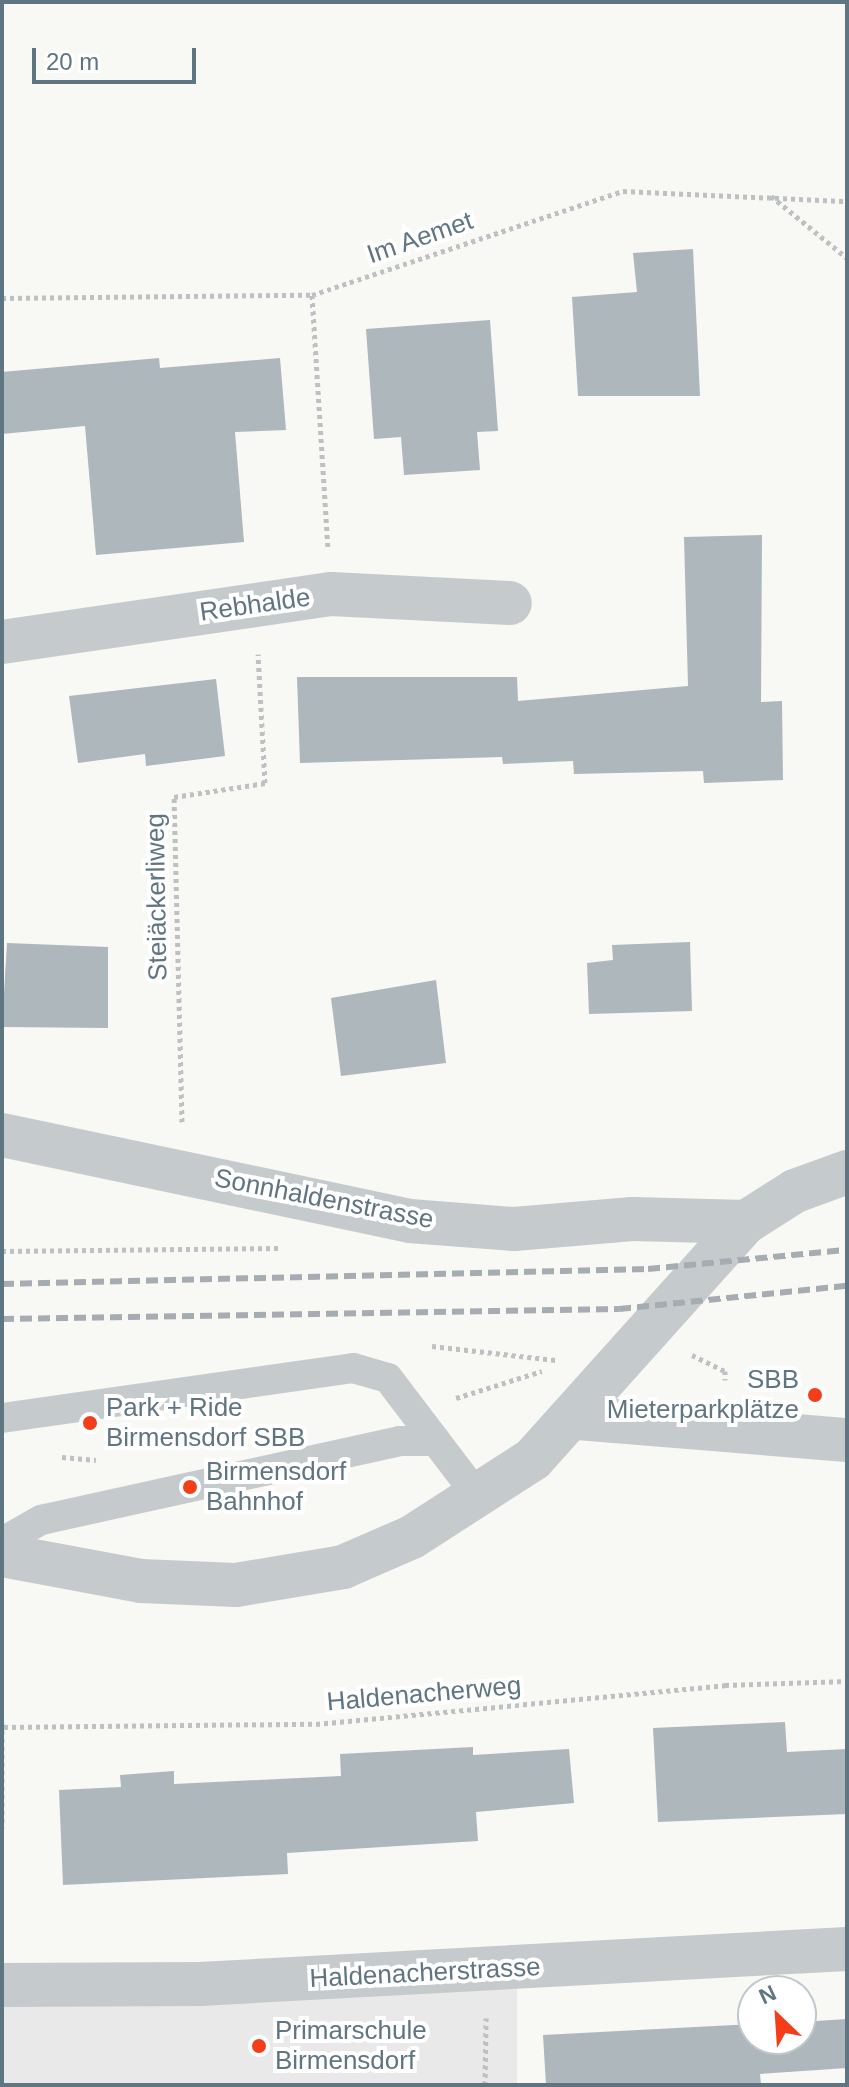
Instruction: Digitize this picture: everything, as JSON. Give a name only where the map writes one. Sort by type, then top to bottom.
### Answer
[{"type":"street","name":"Rebhalde","points":[[2,642],[331,594],[510,603]]},
{"type":"street","name":"Sonnhaldenstrasse","points":[[2,1135],[183,1170],[410,1221],[514,1229],[633,1219],[746,1222]]},
{"type":"street","points":[[2,1555],[141,1581],[236,1585],[343,1567],[479,1498],[578,1418],[746,1222],[795,1191],[847,1172]]},
{"type":"street","points":[[578,1418],[847,1440]]},
{"type":"street","name":"Haldenacherstrasse","points":[[2,1985],[487,1970],[847,1949]]},
{"type":"lane","points":[[2,1418],[353,1368],[388,1378],[418,1409],[436,1441],[479,1498]]},
{"type":"lane","points":[[2,1542],[41,1520],[400,1441],[436,1441]]},
{"type":"path","name":"Im Aemet","points":[[2,298],[312,295],[623,191],[770,195],[847,201]]},
{"type":"path","points":[[770,195],[847,258]]},
{"type":"path","points":[[312,295],[331,594]]},
{"type":"path","name":"Steiäckerliweg","points":[[183,1170],[174,797],[265,783],[255,605]]},
{"type":"path","points":[[432,1346],[574,1362]]},
{"type":"path","points":[[692,1355],[725,1371]]},
{"type":"path","points":[[418,1409],[559,1366]]},
{"type":"path","points":[[56,1456],[97,1460]]},
{"type":"path","name":"Haldenacherweg","points":[[3,1725],[316,1724],[725,1685],[847,1681]]},
{"type":"path","points":[[2,1828],[3,1725]]},
{"type":"path","points":[[485,2085],[487,1970]]},
{"type":"shaded area","name":"Primarschule Birmensdorf","points":[[517,1989],[517,2085],[2,2085],[2,2007]]},
{"type":"building","points":[[693,249],[700,396],[578,396],[572,297],[637,292],[633,253]]},
{"type":"building","points":[[490,320],[498,431],[477,432],[480,470],[404,475],[401,437],[374,439],[366,329]]},
{"type":"building","points":[[159,358],[160,368],[280,358],[286,430],[235,432],[244,542],[96,555],[85,426],[2,434],[2,372]]},
{"type":"building","points":[[762,535],[761,702],[782,701],[783,780],[704,783],[703,771],[574,774],[573,761],[503,764],[502,757],[300,763],[297,677],[517,677],[518,701],[688,686],[684,537]]},
{"type":"building","points":[[216,679],[225,756],[146,766],[145,754],[78,763],[69,696]]},
{"type":"building","points":[[690,942],[692,1011],[589,1014],[587,963],[613,960],[612,945]]},
{"type":"building","points":[[7,943],[108,947],[108,1028],[2,1027]]},
{"type":"building","points":[[436,980],[446,1063],[341,1076],[331,998]]},
{"type":"building","points":[[785,1722],[787,1752],[847,1749],[847,1814],[658,1822],[653,1728]]},
{"type":"building","points":[[473,1747],[473,1755],[569,1749],[574,1803],[476,1812],[478,1841],[287,1853],[288,1874],[63,1885],[59,1790],[121,1787],[120,1775],[174,1771],[174,1784],[341,1776],[340,1754]]},
{"type":"building","points":[[847,2019],[847,2068],[760,2074],[761,2085],[546,2085],[543,2035],[737,2025],[737,2055],[817,2055],[817,2021]]},
{"type":"railway","points":[[2,1284],[648,1269],[847,1250]]},
{"type":"railway","points":[[2,1319],[619,1309],[847,1286]]},
{"type":"place","name":"SBB Mieterparkplätze","points":[[815,1395]]},
{"type":"place","name":"Park + Ride Birmensdorf SBB","points":[[90,1423]]},
{"type":"place","name":"Birmensdorf Bahnhof","points":[[190,1487]]},
{"type":"place","name":"Primarschule Birmensdorf","points":[[259,2046]]}]
